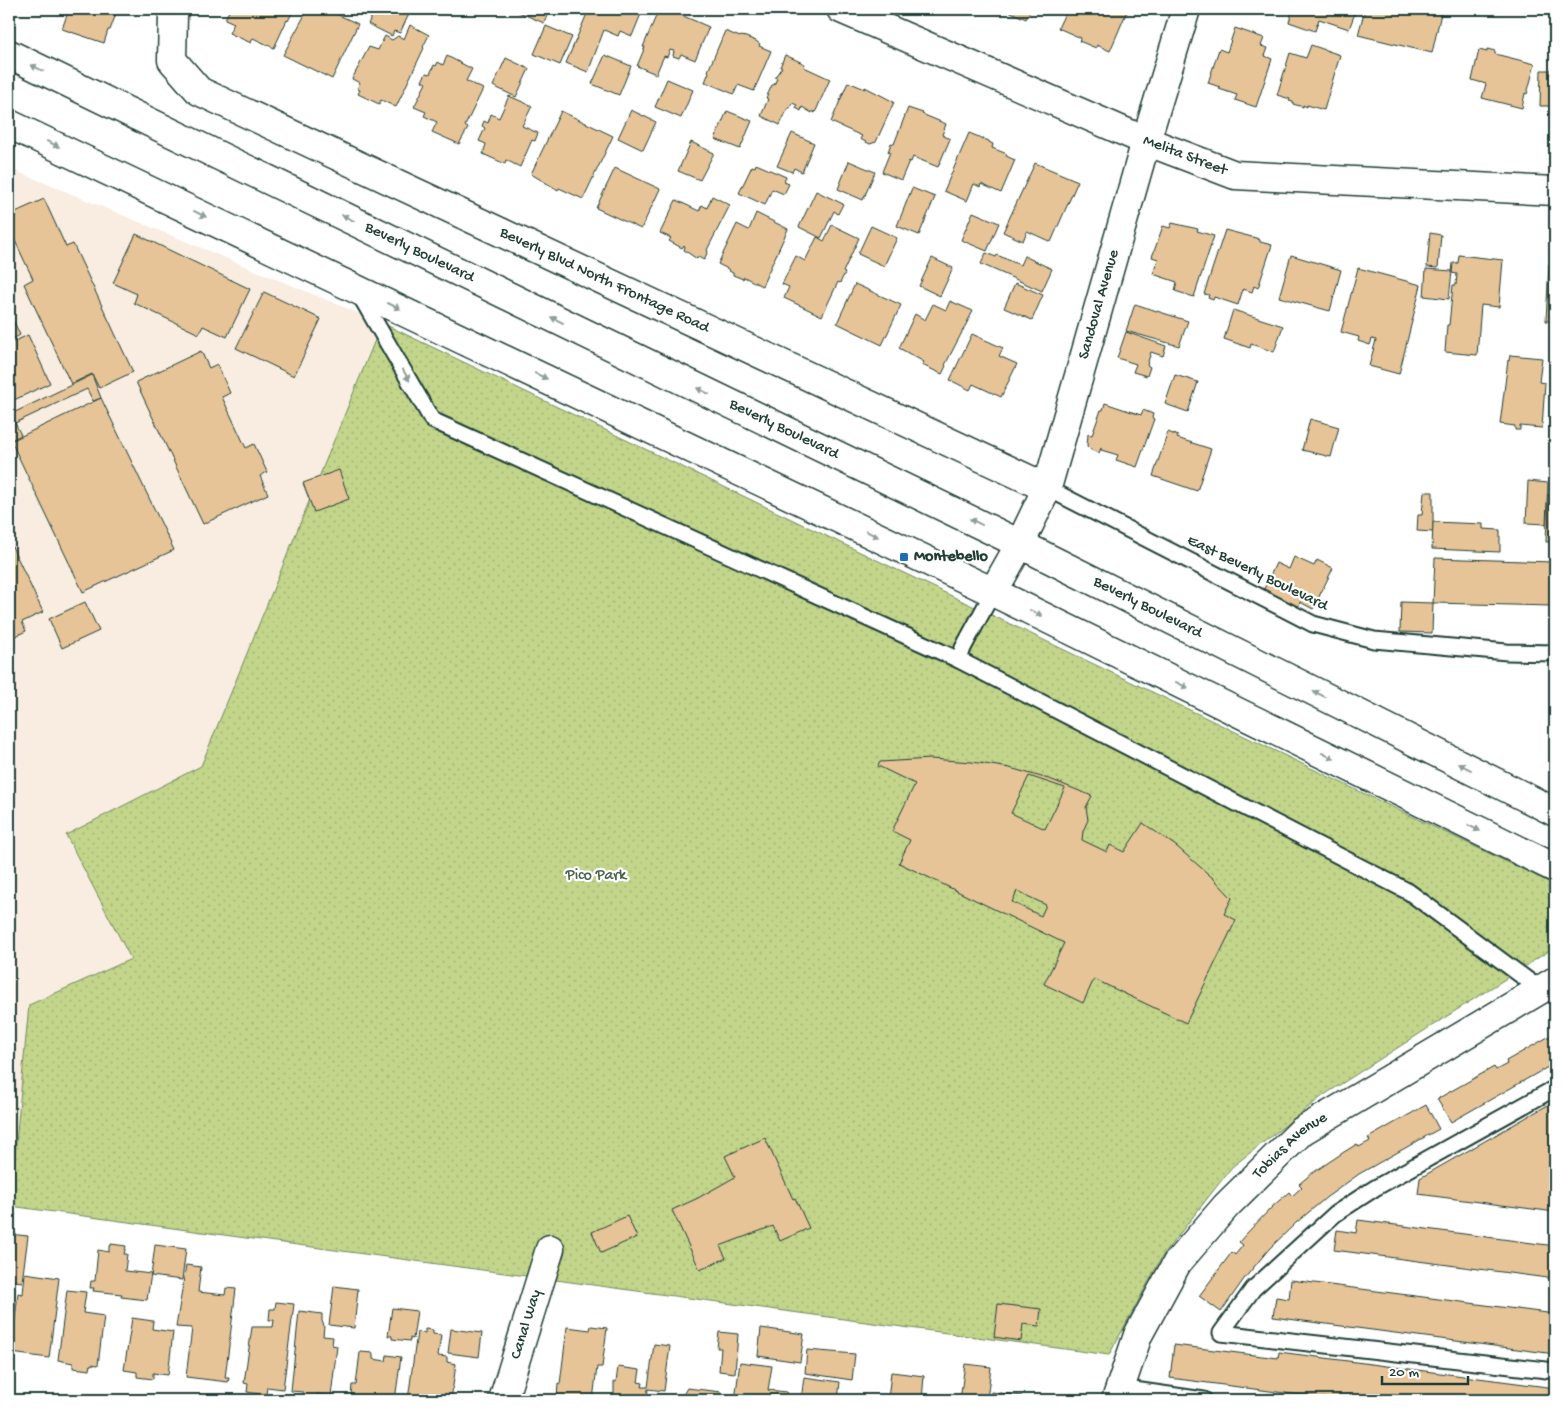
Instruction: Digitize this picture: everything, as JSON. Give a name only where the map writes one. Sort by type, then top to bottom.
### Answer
[{"type":"main road","name":"Beverly Blvd North Frontage Road","points":[[175,9],[173,14],[172,60],[199,91],[1047,488]]},
{"type":"main road","name":"Melita Street","points":[[841,9],[1146,141],[1235,175],[1555,191]]},
{"type":"main road","name":"Sandoval Avenue","points":[[993,592],[1020,544],[1047,488],[1146,141],[1186,9]]},
{"type":"main road","name":"Beverly Boulevard","points":[[9,54],[1020,544],[1555,812]]},
{"type":"main road","points":[[9,124],[993,592],[1555,868]]},
{"type":"main road","name":"Tobias Avenue","points":[[1118,1394],[1138,1335],[1177,1264],[1226,1206],[1302,1131],[1548,985]]},
{"type":"main road","name":"Canal Way","points":[[503,1400],[550,1249]]},
{"type":"lane","points":[[355,288],[432,420],[959,660],[1409,892],[1548,985]]},
{"type":"lane","name":"East Beverly Boulevard","points":[[1047,488],[1313,624],[1374,640],[1507,652],[1555,653]]},
{"type":"lane","points":[[959,660],[963,648],[993,592]]},
{"type":"lane","points":[[1555,1088],[1375,1188],[1335,1214],[1253,1289],[1221,1333],[1555,1371]]},
{"type":"lane","points":[[1118,1394],[1204,1400]]},
{"type":"shaded area","points":[[9,168],[382,323],[201,766],[66,835],[132,959],[29,1005],[10,1206]]},
{"type":"green space","name":"Pico Park","points":[[382,323],[1555,885],[1555,947],[1324,1095],[1232,1167],[1163,1255],[1109,1355],[10,1206],[29,1005],[131,959],[66,835],[201,766]]},
{"type":"building","points":[[69,9],[115,9],[114,13],[116,14],[104,43],[62,29]]},
{"type":"building","points":[[230,9],[294,9],[274,48],[253,38],[251,43],[229,33],[234,23],[225,19]]},
{"type":"building","points":[[308,9],[326,9],[358,24],[332,79],[283,55]]},
{"type":"building","points":[[375,9],[405,9],[410,12],[400,33],[394,31],[392,36],[368,24]]},
{"type":"building","points":[[517,9],[550,9],[544,23],[516,11]]},
{"type":"building","points":[[589,9],[643,9],[632,36],[620,31],[618,36],[604,30],[588,72],[566,63]]},
{"type":"building","points":[[659,9],[683,9],[681,15],[709,27],[695,60],[681,54],[679,58],[673,56],[674,51],[670,50],[667,57],[664,56],[656,74],[637,66]]},
{"type":"building","points":[[1004,9],[1031,9],[1026,19]]},
{"type":"building","points":[[1067,9],[1128,9],[1110,51],[1097,45],[1096,48],[1079,41],[1081,38],[1058,28]]},
{"type":"building","points":[[1293,9],[1343,9],[1355,13],[1349,29],[1319,19],[1315,31],[1289,22]]},
{"type":"building","points":[[1365,9],[1442,9],[1432,53],[1358,35]]},
{"type":"building","points":[[410,25],[429,35],[396,107],[381,100],[379,104],[358,94],[360,90],[357,89],[360,83],[352,79],[369,47],[378,50],[385,36],[392,40],[398,36],[404,39]]},
{"type":"building","points":[[546,26],[572,37],[560,65],[534,54]]},
{"type":"building","points":[[1235,28],[1264,38],[1261,46],[1268,48],[1265,56],[1272,59],[1256,107],[1235,100],[1237,95],[1208,83],[1219,49],[1227,52]]},
{"type":"building","points":[[725,31],[756,41],[760,44],[759,46],[771,51],[754,91],[738,85],[734,94],[705,82]]},
{"type":"building","points":[[1311,45],[1340,55],[1324,110],[1307,105],[1307,107],[1303,105],[1303,107],[1293,104],[1293,102],[1289,101],[1290,99],[1277,95],[1290,53],[1306,58]]},
{"type":"building","points":[[1487,49],[1495,51],[1495,54],[1535,64],[1522,108],[1482,98],[1486,84],[1472,80],[1479,50],[1487,52]]},
{"type":"building","points":[[605,55],[631,66],[619,95],[592,84]]},
{"type":"building","points":[[785,55],[805,64],[804,67],[830,79],[815,113],[802,107],[801,111],[796,108],[797,105],[792,103],[780,125],[761,116],[768,99],[766,98],[777,78],[775,77],[782,67],[780,67]]},
{"type":"building","points":[[447,56],[472,69],[466,81],[483,89],[465,126],[468,128],[459,144],[432,132],[437,122],[424,116],[426,112],[414,107],[426,83],[422,81],[426,73],[430,74],[434,65],[436,66],[438,62],[443,65]]},
{"type":"building","points":[[506,58],[529,69],[516,97],[493,86]]},
{"type":"building","points":[[1555,58],[1555,106],[1540,106],[1541,70],[1554,70]]},
{"type":"building","points":[[667,79],[693,90],[681,118],[655,107]]},
{"type":"building","points":[[848,82],[865,89],[865,87],[894,102],[876,142],[870,144],[860,139],[862,136],[831,122]]},
{"type":"building","points":[[509,96],[532,106],[522,126],[538,133],[535,141],[532,140],[520,167],[506,160],[505,164],[483,154],[486,144],[479,141],[485,128],[482,126],[484,121],[488,123],[491,114],[499,118]]},
{"type":"building","points":[[908,108],[946,124],[942,135],[950,139],[938,167],[913,157],[911,162],[909,161],[901,180],[882,172],[890,152],[888,152],[891,143],[894,144]]},
{"type":"building","points":[[631,110],[656,122],[643,150],[618,138]]},
{"type":"building","points":[[561,111],[613,136],[583,199],[559,188],[558,190],[531,174]]},
{"type":"building","points":[[727,111],[752,121],[740,149],[715,139]]},
{"type":"building","points":[[792,133],[814,143],[802,172],[794,168],[792,172],[777,166]]},
{"type":"building","points":[[969,133],[989,141],[993,144],[992,148],[1007,154],[1006,156],[1015,160],[1001,193],[981,184],[980,187],[974,184],[967,201],[944,191]]},
{"type":"building","points":[[691,142],[714,153],[700,180],[678,171]]},
{"type":"building","points":[[849,161],[875,172],[863,200],[838,189]]},
{"type":"building","points":[[1035,163],[1078,181],[1051,242],[1027,231],[1023,241],[1003,232]]},
{"type":"building","points":[[756,164],[786,177],[784,182],[789,184],[784,194],[772,189],[765,205],[739,193],[752,166],[755,167]]},
{"type":"building","points":[[615,168],[660,189],[641,229],[596,208]]},
{"type":"building","points":[[912,188],[935,197],[919,235],[897,226]]},
{"type":"building","points":[[816,191],[843,204],[838,214],[834,211],[821,238],[799,227]]},
{"type":"building","points":[[712,196],[730,205],[707,250],[704,260],[698,257],[697,259],[684,250],[684,245],[682,248],[669,241],[671,238],[660,233],[676,200],[699,211],[702,205],[707,208]]},
{"type":"building","points":[[44,199],[66,247],[73,244],[133,372],[99,388],[92,374],[71,384],[24,284],[33,279],[9,228],[9,215]]},
{"type":"building","points":[[973,212],[999,223],[987,251],[961,240]]},
{"type":"building","points":[[756,213],[788,229],[762,286],[744,277],[743,279],[733,275],[730,270],[718,264],[737,224],[749,230]]},
{"type":"building","points":[[1172,223],[1198,229],[1197,231],[1214,236],[1194,297],[1175,291],[1177,282],[1153,274],[1158,259],[1152,257],[1163,226],[1170,228]]},
{"type":"building","points":[[832,225],[859,238],[843,272],[845,273],[840,283],[838,282],[822,316],[784,298],[789,287],[782,284],[796,256],[805,261],[817,237],[824,241]]},
{"type":"building","points":[[871,226],[897,238],[884,266],[858,254]]},
{"type":"building","points":[[1225,230],[1256,238],[1260,242],[1272,245],[1258,288],[1254,286],[1252,292],[1243,289],[1238,305],[1214,297],[1213,300],[1208,298],[1209,295],[1204,294]]},
{"type":"building","points":[[1430,233],[1441,235],[1438,268],[1427,267]]},
{"type":"building","points":[[136,234],[250,289],[227,337],[203,326],[199,334],[134,303],[137,294],[113,283]]},
{"type":"building","points":[[986,253],[996,257],[997,255],[1020,265],[1024,256],[1052,269],[1042,291],[981,264]]},
{"type":"building","points":[[1291,255],[1341,270],[1330,311],[1279,297]]},
{"type":"building","points":[[1459,255],[1503,260],[1499,307],[1481,305],[1477,355],[1445,352],[1453,285],[1456,285],[1457,274],[1452,273],[1453,263],[1458,263]]},
{"type":"building","points":[[932,258],[953,268],[940,296],[919,286]]},
{"type":"building","points":[[1549,264],[1555,264],[1555,321],[1546,321]]},
{"type":"building","points":[[1358,268],[1421,285],[1399,374],[1369,366],[1376,340],[1372,339],[1370,345],[1358,341],[1359,337],[1341,332]]},
{"type":"building","points":[[1426,269],[1452,271],[1449,299],[1424,296]]},
{"type":"building","points":[[1015,283],[1043,295],[1032,320],[1004,308]]},
{"type":"building","points":[[855,284],[901,305],[882,345],[837,323]]},
{"type":"building","points":[[264,292],[321,319],[294,376],[236,348]]},
{"type":"building","points":[[950,301],[973,311],[942,374],[922,365],[924,362],[899,348],[915,314],[925,320],[933,304],[946,310]]},
{"type":"building","points":[[1135,304],[1188,321],[1179,346],[1126,331]]},
{"type":"building","points":[[1233,310],[1283,326],[1274,352],[1251,344],[1250,348],[1224,339]]},
{"type":"building","points":[[9,311],[20,335],[9,341]]},
{"type":"building","points":[[1126,332],[1166,346],[1163,356],[1151,352],[1147,365],[1150,367],[1147,376],[1133,372],[1136,364],[1117,358]]},
{"type":"building","points":[[972,334],[1003,348],[999,356],[1017,364],[1001,397],[973,384],[970,390],[950,380]]},
{"type":"building","points":[[28,335],[50,383],[14,400],[9,389],[9,344]]},
{"type":"building","points":[[201,351],[209,368],[217,364],[230,393],[222,397],[246,448],[254,444],[267,472],[260,476],[268,494],[203,524],[136,382]]},
{"type":"building","points":[[1510,355],[1542,358],[1539,382],[1545,383],[1542,428],[1520,426],[1520,430],[1515,430],[1515,426],[1500,424]]},
{"type":"building","points":[[92,375],[101,398],[93,401],[87,389],[15,423],[21,435],[9,441],[9,415]]},
{"type":"building","points":[[1175,375],[1198,382],[1188,412],[1165,404]]},
{"type":"building","points":[[101,398],[174,550],[83,592],[11,441]]},
{"type":"building","points":[[1105,403],[1141,415],[1143,410],[1153,414],[1152,418],[1154,419],[1137,467],[1116,460],[1118,455],[1101,450],[1101,448],[1099,453],[1087,446],[1088,434],[1092,435]]},
{"type":"building","points":[[1310,419],[1339,427],[1331,457],[1302,450]]},
{"type":"building","points":[[1168,432],[1178,436],[1177,438],[1211,449],[1197,491],[1153,476]]},
{"type":"building","points":[[339,470],[349,499],[314,512],[303,483]]},
{"type":"building","points":[[1528,481],[1548,483],[1546,524],[1526,523]]},
{"type":"building","points":[[1424,492],[1433,492],[1433,532],[1417,531],[1418,515],[1422,515]]},
{"type":"building","points":[[1548,495],[1555,496],[1555,542],[1546,542]]},
{"type":"building","points":[[1433,522],[1483,524],[1483,529],[1500,530],[1500,552],[1432,549]]},
{"type":"building","points":[[9,540],[43,612],[22,622],[26,631],[9,639]]},
{"type":"building","points":[[1294,557],[1314,566],[1317,560],[1333,568],[1313,609],[1300,602],[1298,608],[1263,591],[1276,563],[1289,569]]},
{"type":"building","points":[[1435,558],[1552,562],[1552,565],[1555,565],[1555,599],[1551,599],[1551,606],[1433,603]]},
{"type":"building","points":[[85,602],[99,631],[62,648],[49,619]]},
{"type":"building","points":[[1401,602],[1433,603],[1432,633],[1400,632]]},
{"type":"building","points":[[930,759],[972,762],[1010,768],[1052,780],[1092,796],[1086,807],[1088,820],[1083,831],[1082,840],[1107,852],[1110,845],[1124,852],[1143,823],[1176,846],[1214,879],[1232,898],[1224,914],[1236,920],[1186,1023],[1094,979],[1083,1003],[1044,984],[1064,943],[899,863],[910,840],[892,831],[915,784],[878,766],[880,762]],"holes":[[[1029,776],[1065,788],[1045,829],[1011,813]],[[1017,891],[1046,905],[1041,916],[1012,902]]]},
{"type":"building","points":[[1555,1033],[1555,1063],[1451,1122],[1437,1099],[1494,1067],[1496,1070],[1507,1064],[1506,1061]]},
{"type":"building","points":[[1555,1101],[1555,1212],[1418,1194],[1420,1178]]},
{"type":"building","points":[[1426,1105],[1439,1129],[1359,1174],[1297,1222],[1269,1249],[1244,1279],[1221,1312],[1199,1296],[1232,1252],[1235,1255],[1243,1245],[1239,1242],[1289,1192],[1292,1196],[1302,1187],[1299,1184],[1311,1174],[1357,1144],[1359,1147],[1370,1141],[1368,1138]]},
{"type":"building","points":[[765,1138],[793,1199],[795,1198],[809,1228],[780,1241],[773,1226],[720,1246],[726,1258],[700,1270],[672,1210],[735,1177],[725,1156]]},
{"type":"building","points":[[627,1216],[637,1237],[601,1253],[592,1232]]},
{"type":"building","points":[[1358,1220],[1555,1246],[1555,1279],[1334,1250],[1337,1230],[1356,1233]]},
{"type":"building","points":[[9,1234],[28,1236],[22,1282],[9,1280]]},
{"type":"building","points":[[111,1244],[126,1246],[124,1254],[127,1254],[125,1271],[151,1274],[147,1300],[121,1297],[122,1294],[93,1291],[94,1288],[90,1288],[91,1281],[95,1281],[98,1250],[109,1252]]},
{"type":"building","points":[[155,1245],[186,1249],[182,1280],[151,1276]]},
{"type":"building","points":[[186,1265],[201,1267],[198,1292],[225,1295],[226,1288],[236,1289],[225,1378],[229,1378],[228,1382],[186,1377],[192,1328],[176,1327]]},
{"type":"building","points":[[25,1273],[59,1278],[49,1358],[11,1353],[18,1293],[23,1294]]},
{"type":"building","points":[[1291,1280],[1555,1314],[1555,1354],[1273,1317],[1276,1297],[1289,1299]]},
{"type":"building","points":[[334,1286],[358,1289],[354,1328],[329,1325]]},
{"type":"building","points":[[67,1290],[86,1292],[83,1313],[104,1316],[98,1365],[91,1364],[90,1370],[73,1368],[73,1363],[58,1360]]},
{"type":"building","points":[[276,1302],[294,1304],[283,1389],[267,1387],[266,1395],[247,1392],[248,1384],[244,1383],[252,1327],[273,1327],[274,1320],[269,1320],[270,1309],[275,1309]]},
{"type":"building","points":[[998,1304],[1041,1309],[1039,1326],[1023,1324],[1021,1341],[994,1337]]},
{"type":"building","points":[[392,1308],[417,1311],[413,1339],[410,1338],[410,1341],[392,1339],[392,1336],[388,1336]]},
{"type":"building","points":[[299,1311],[322,1314],[323,1336],[333,1337],[332,1345],[337,1346],[331,1396],[317,1394],[317,1400],[303,1398],[303,1392],[291,1391]]},
{"type":"building","points":[[132,1318],[153,1321],[152,1329],[173,1332],[168,1375],[153,1373],[153,1379],[137,1377],[137,1372],[124,1370]]},
{"type":"building","points":[[591,1326],[607,1328],[602,1367],[597,1367],[593,1400],[557,1400],[567,1327],[590,1330]]},
{"type":"building","points":[[761,1328],[804,1334],[800,1362],[758,1356]]},
{"type":"building","points":[[425,1329],[433,1330],[433,1334],[441,1335],[438,1356],[447,1357],[447,1362],[456,1364],[451,1400],[408,1400],[417,1332],[425,1333]]},
{"type":"building","points":[[451,1329],[482,1333],[479,1357],[448,1353]]},
{"type":"building","points":[[719,1332],[738,1334],[735,1373],[719,1371],[721,1348],[717,1348]]},
{"type":"building","points":[[654,1344],[670,1346],[664,1391],[648,1389],[647,1400],[614,1400],[614,1382],[616,1382],[618,1367],[640,1370],[638,1382],[643,1383],[642,1387],[648,1387]]},
{"type":"building","points":[[1174,1345],[1278,1358],[1279,1352],[1555,1388],[1555,1400],[1397,1400],[1397,1398],[1379,1396],[1379,1400],[1338,1400],[1170,1378]]},
{"type":"building","points":[[807,1350],[855,1354],[852,1380],[805,1373]]},
{"type":"building","points":[[360,1352],[373,1353],[373,1359],[386,1361],[387,1355],[401,1357],[395,1400],[354,1400],[355,1395],[351,1395],[352,1385],[356,1385]]},
{"type":"building","points":[[740,1362],[772,1366],[768,1390],[787,1392],[786,1400],[735,1400]]},
{"type":"building","points":[[965,1364],[991,1367],[987,1400],[960,1400]]},
{"type":"building","points":[[891,1372],[924,1376],[922,1400],[888,1400]]},
{"type":"building","points":[[804,1377],[840,1382],[838,1400],[801,1400]]},
{"type":"building","points":[[687,1388],[722,1392],[721,1400],[680,1400]]},
{"type":"building","points":[[991,1392],[1022,1396],[1021,1400],[990,1400]]},
{"type":"place","name":"Montebello","points":[[904,557]]}]
